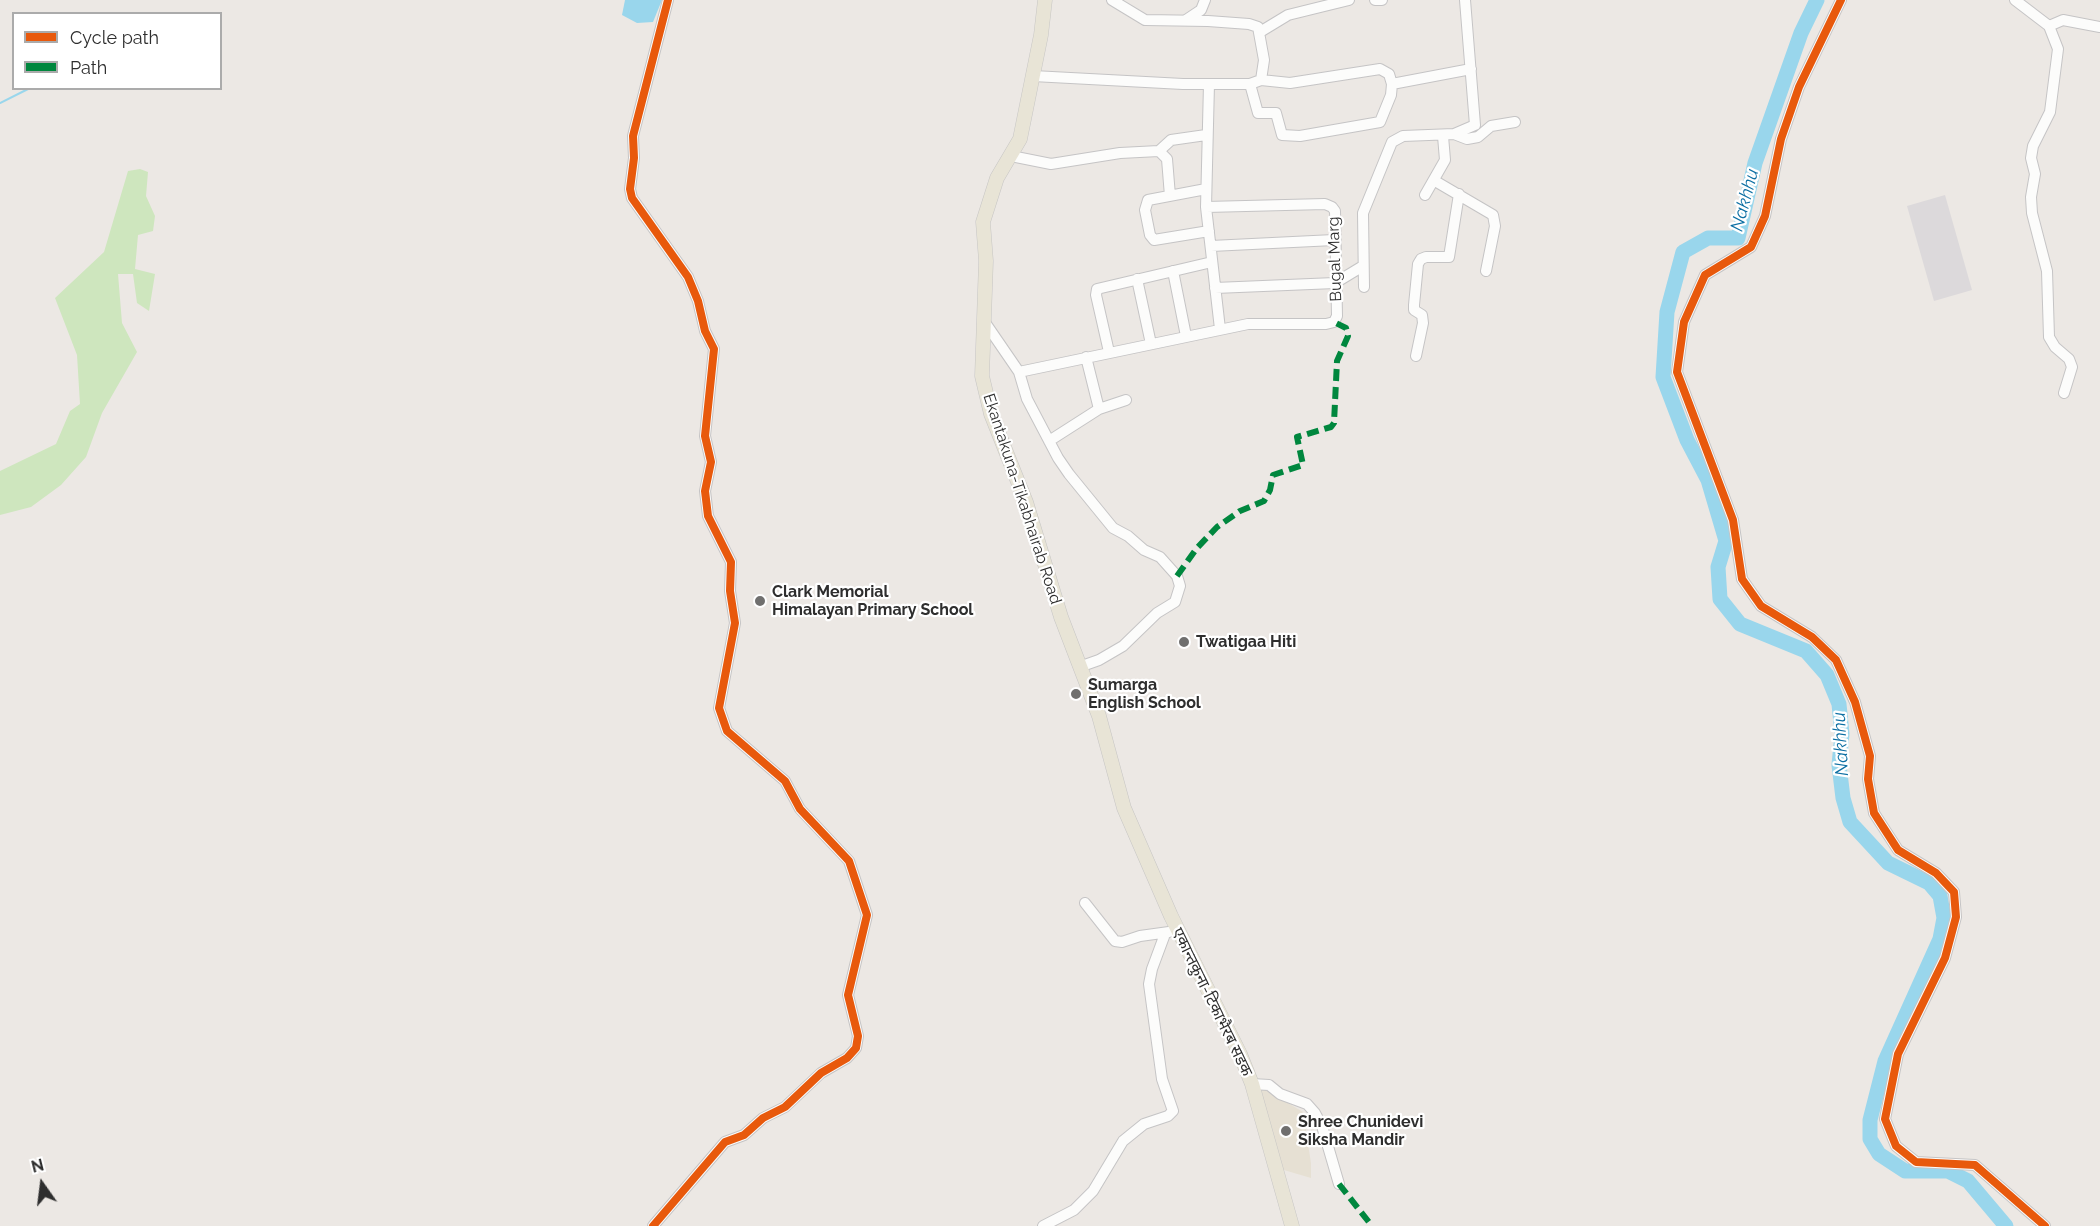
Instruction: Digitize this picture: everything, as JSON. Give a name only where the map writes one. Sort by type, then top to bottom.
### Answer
[{"type":"main road","name":"Ekantakuna-Tikabhairab Road","points":[[1045,0],[1020,140],[997,178],[983,222],[986,261],[982,376],[991,414],[1026,502],[1061,617],[1082,666],[1099,716],[1124,808],[1171,926]]},
{"type":"main road","name":"एकान्तकुना-टिकाभैरब सडक","points":[[1171,926],[1213,996],[1252,1084],[1292,1226]]},
{"type":"street","points":[[653,1226],[725,1142],[744,1135],[763,1118],[785,1107],[821,1073],[847,1058],[856,1048],[858,1036],[848,995],[867,915],[849,861],[800,809],[785,781],[727,731],[720,708],[735,623],[730,591],[731,562],[708,516],[705,491],[711,462],[705,436],[714,349],[705,331],[698,301],[688,277],[632,198],[630,189],[634,158],[633,136],[669,0]]},
{"type":"street","points":[[1033,76],[1209,84],[1255,82],[1290,83],[1380,69],[1389,74],[1392,84],[1391,95],[1380,122],[1300,136],[1282,135],[1276,113],[1258,113],[1255,82],[1264,60],[1260,32],[1249,24],[1145,20],[1112,0]]},
{"type":"street","points":[[1186,20],[1201,10],[1204,0]]},
{"type":"street","points":[[1260,32],[1288,15],[1323,3],[1349,0]]},
{"type":"street","points":[[1375,0],[1382,0]]},
{"type":"street","points":[[1449,135],[1474,126],[1465,0]]},
{"type":"street","points":[[1841,0],[1799,87],[1781,139],[1765,216],[1751,247],[1705,275],[1684,322],[1677,372],[1733,520],[1742,579],[1761,606],[1812,637],[1836,660],[1855,702],[1870,756],[1868,779],[1874,813],[1898,850],[1936,873],[1954,892],[1956,917],[1945,958],[1898,1054],[1884,1119],[1896,1146],[1916,1162],[1975,1165],[2045,1226]]},
{"type":"street","points":[[2015,0],[2049,26],[2058,49],[2055,89],[2050,112],[2033,146],[2031,158],[2035,174],[2031,213],[2047,271],[2049,337],[2055,347],[2069,359],[2072,368],[2064,393]]},
{"type":"street","points":[[2049,26],[2063,20],[2100,27]]},
{"type":"street","points":[[1392,84],[1471,69]]},
{"type":"street","points":[[1209,84],[1206,207],[1220,330]]},
{"type":"street","points":[[1364,288],[1363,213],[1392,142],[1403,136],[1449,135],[1467,139],[1478,137],[1491,126],[1515,122]]},
{"type":"street","points":[[1011,156],[1051,164],[1120,153],[1159,151],[1171,140],[1206,135]]},
{"type":"street","points":[[1425,195],[1445,160],[1449,135]]},
{"type":"street","points":[[1159,151],[1167,159],[1170,196]]},
{"type":"street","points":[[1435,181],[1490,212],[1495,220],[1486,271]]},
{"type":"street","points":[[1206,189],[1145,204],[1150,235],[1154,240],[1209,231]]},
{"type":"street","points":[[1416,356],[1423,323],[1422,315],[1414,310],[1418,264],[1426,257],[1449,257],[1459,194]]},
{"type":"street","name":"Bugal Marg","points":[[1019,372],[1248,324],[1326,324],[1334,322],[1337,316],[1335,211],[1325,204],[1206,207]]},
{"type":"street","points":[[1211,246],[1334,240]]},
{"type":"street","points":[[1109,352],[1096,295],[1097,289],[1212,262]]},
{"type":"street","points":[[1215,288],[1335,283],[1363,266]]},
{"type":"street","points":[[1173,271],[1186,336]]},
{"type":"street","points":[[1137,279],[1151,344]]},
{"type":"street","points":[[984,321],[1019,372],[1028,399],[1069,474],[1113,528],[1128,536],[1143,550],[1160,557],[1177,576],[1180,586],[1175,602],[1157,613],[1123,646],[1099,660],[1082,666]]},
{"type":"street","points":[[1086,357],[1099,409]]},
{"type":"street","points":[[1049,441],[1099,409],[1126,400]]},
{"type":"street","points":[[1085,903],[1115,940],[1122,942],[1171,926]]},
{"type":"street","points":[[1043,1226],[1074,1210],[1093,1191],[1123,1140],[1144,1124],[1168,1116],[1173,1111],[1162,1079],[1149,984],[1171,926]]},
{"type":"street","points":[[1252,1084],[1269,1085],[1280,1094],[1306,1104],[1315,1113],[1322,1126],[1339,1184]]},
{"type":"shaded area","points":[[1945,195],[1972,290],[1934,301],[1907,206]]},
{"type":"shaded area","name":"Shree Chunidevi Siksha Mandir","points":[[1259,1086],[1303,1112],[1311,1163],[1311,1178],[1277,1168]]},
{"type":"green space","points":[[140,169],[148,172],[146,196],[155,216],[153,231],[138,235],[135,269],[155,274],[149,311],[137,303],[133,274],[118,274],[122,323],[137,352],[102,413],[86,457],[61,485],[31,507],[0,515],[0,471],[56,444],[70,411],[80,404],[77,355],[55,298],[104,252],[128,171]]},
{"type":"water","points":[[625,0],[662,0],[653,22],[637,23],[622,15]]},
{"type":"waterway","name":"Nakhhu","points":[[1817,0],[1801,33],[1755,163],[1738,238],[1708,238],[1683,252],[1667,312],[1663,377],[1687,440],[1708,480],[1726,541],[1718,567],[1720,599],[1740,624],[1806,651],[1827,675],[1839,704],[1842,734],[1839,765],[1843,798],[1850,822],[1888,863],[1929,883],[1940,896],[1944,918],[1940,939],[1885,1061],[1870,1120],[1870,1139],[1879,1154],[1905,1171],[1948,1171],[1968,1181],[2006,1226]]},
{"type":"waterway","points":[[0,103],[26,90]]},
{"type":"marked path","points":[[1177,576],[1197,548],[1217,527],[1240,511],[1264,501],[1270,490],[1273,475],[1303,465],[1297,437],[1331,427],[1334,423],[1337,361],[1348,336],[1346,328],[1334,322]]},
{"type":"marked path","points":[[1339,1184],[1372,1226]]},
{"type":"cycle path","points":[[653,1226],[725,1142],[744,1135],[763,1118],[785,1107],[821,1073],[847,1058],[856,1048],[858,1036],[848,995],[867,915],[849,861],[800,809],[785,781],[727,731],[719,708],[735,623],[730,591],[731,562],[708,516],[705,491],[711,462],[705,436],[714,349],[705,331],[698,301],[688,277],[632,198],[630,189],[634,158],[633,136],[668,0]]},
{"type":"cycle path","points":[[1841,0],[1799,87],[1781,139],[1765,216],[1751,247],[1705,275],[1684,322],[1677,372],[1733,520],[1742,579],[1761,606],[1812,637],[1836,660],[1855,702],[1870,756],[1868,779],[1874,813],[1898,850],[1936,873],[1954,892],[1956,917],[1945,958],[1898,1054],[1885,1119],[1896,1146],[1916,1162],[1975,1165],[2045,1226]]},
{"type":"place","name":"Clark Memorial Himalayan Primary School","points":[[760,601]]},
{"type":"place","name":"Twatigaa Hiti","points":[[1184,642]]},
{"type":"place","name":"Sumarga English School","points":[[1076,694]]},
{"type":"place","name":"Shree Chunidevi Siksha Mandir","points":[[1286,1131]]}]
